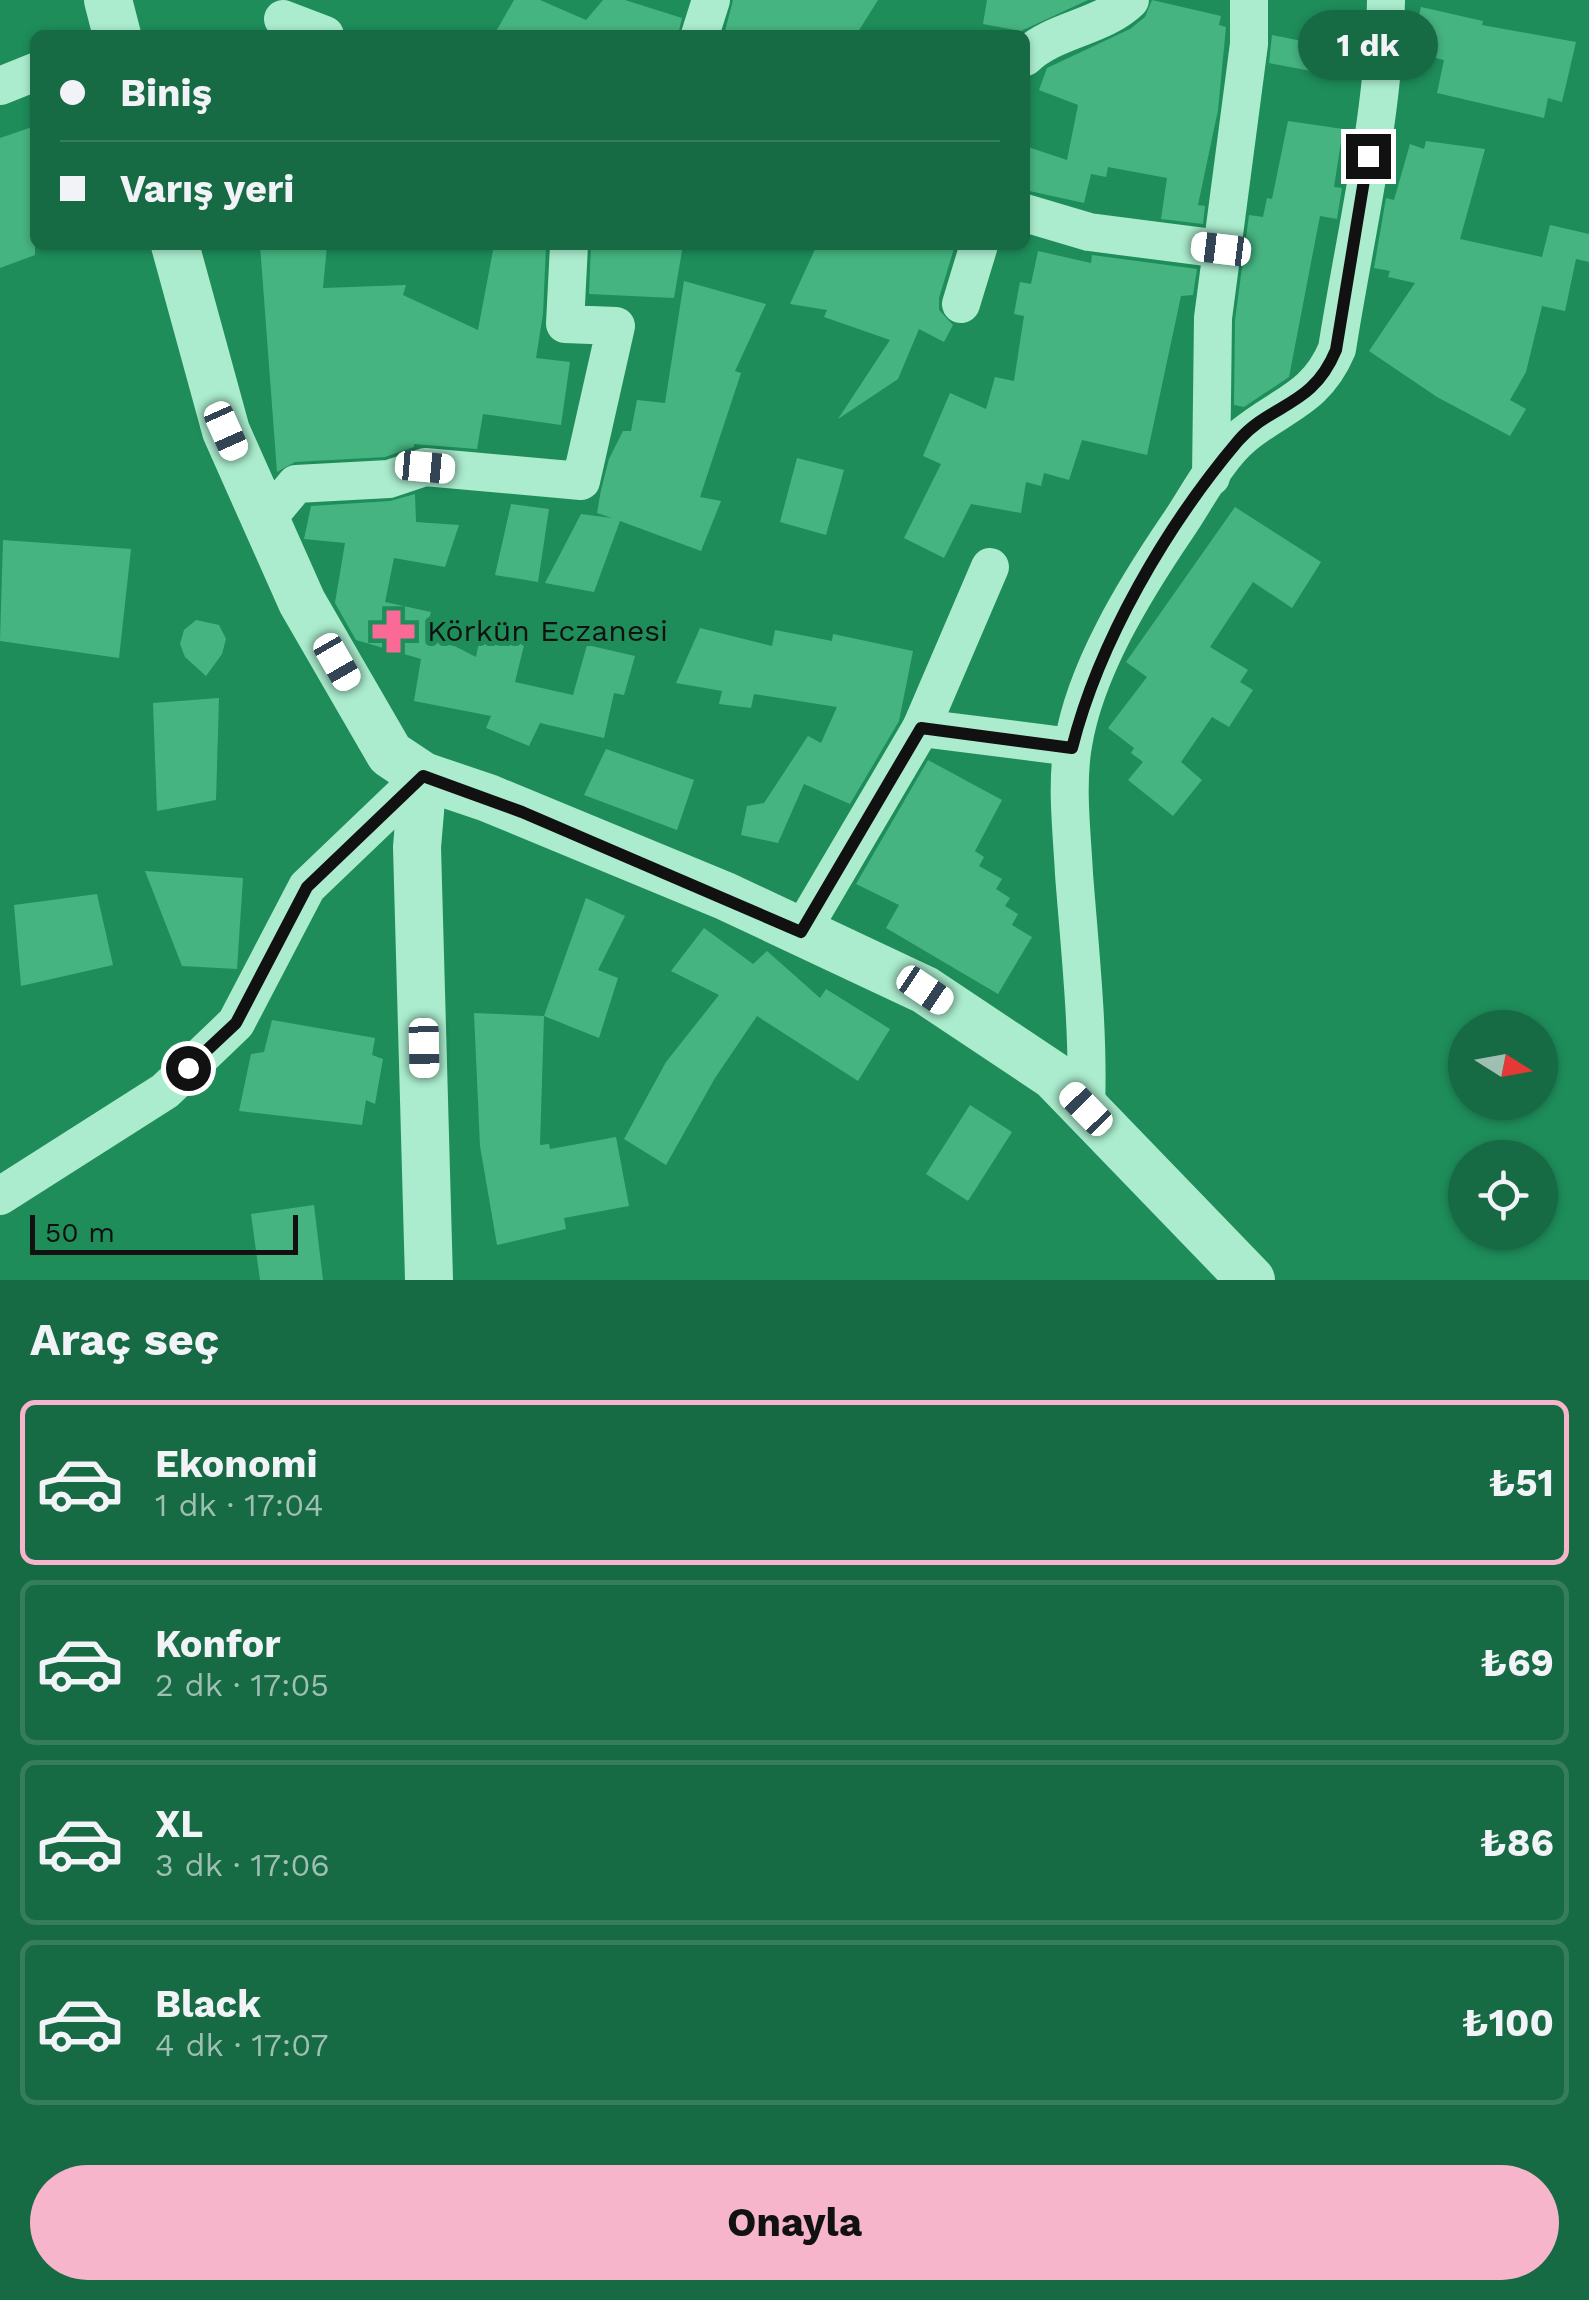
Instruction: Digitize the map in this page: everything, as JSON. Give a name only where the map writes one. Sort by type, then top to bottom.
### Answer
[{"type":"street","points":[[108,0],[116,30]]},
{"type":"street","points":[[702,30],[711,0]]},
{"type":"street","points":[[1030,53],[1118,11],[1130,0]]},
{"type":"street","points":[[1211,477],[1213,318],[1249,44],[1248,0]]},
{"type":"street","points":[[1086,1109],[1088,1063],[1071,826],[1072,748],[1085,695],[1144,577],[1211,477],[1242,436],[1308,394],[1329,368],[1336,350],[1383,80],[1386,0]]},
{"type":"street","points":[[283,18],[313,30]]},
{"type":"street","points":[[1030,214],[1089,232],[1221,249]]},
{"type":"street","points":[[176,250],[226,431],[302,602],[390,754],[423,776],[506,805],[925,990],[1054,1076],[1251,1280]]},
{"type":"street","points":[[266,520],[296,484],[389,479],[425,467],[581,482],[616,326],[566,324],[569,250]]},
{"type":"street","points":[[961,304],[977,250]]},
{"type":"street","points":[[801,932],[921,728],[990,567]]},
{"type":"street","points":[[921,728],[1072,748]]},
{"type":"street","points":[[0,1196],[165,1091],[236,1023],[307,887],[423,776]]},
{"type":"street","points":[[423,776],[417,847],[429,1280]]},
{"type":"building","points":[[514,0],[540,0],[586,20],[603,0],[625,0],[682,18],[679,30],[497,30]]},
{"type":"building","points":[[733,0],[878,0],[859,30],[725,30]]},
{"type":"building","points":[[987,0],[1088,0],[1023,30],[983,24]]},
{"type":"building","points":[[1152,0],[1221,16],[1219,25],[1226,27],[1218,110],[1198,205],[1205,206],[1203,224],[1161,219],[1167,178],[1108,167],[1106,177],[1091,174],[1084,203],[1030,191],[1030,148],[1067,160],[1078,105],[1039,90],[1047,68],[1130,29],[1145,17]]},
{"type":"building","points":[[1421,7],[1483,21],[1482,25],[1576,42],[1562,102],[1548,98],[1544,118],[1437,93],[1444,60],[1410,52]]},
{"type":"building","points":[[1309,32],[1339,38],[1332,75],[1269,63],[1272,35],[1307,42]]},
{"type":"building","points":[[1288,121],[1343,129],[1334,187],[1342,188],[1337,219],[1320,216],[1289,377],[1244,407],[1234,405],[1235,320],[1249,215],[1263,217],[1267,198],[1272,199]]},
{"type":"building","points":[[30,128],[30,250],[35,250],[35,255],[0,268],[0,138]]},
{"type":"building","points":[[1426,141],[1485,149],[1460,239],[1542,257],[1550,225],[1589,234],[1589,262],[1576,259],[1565,311],[1542,306],[1526,372],[1510,400],[1526,409],[1510,436],[1437,397],[1369,351],[1415,283],[1388,277],[1390,271],[1374,268],[1386,198],[1394,200],[1410,144],[1424,149]]},
{"type":"building","points":[[260,250],[327,250],[323,288],[406,285],[403,295],[478,330],[493,250],[546,250],[536,358],[570,362],[561,425],[483,414],[477,449],[414,444],[385,457],[295,462],[277,472]]},
{"type":"building","points":[[591,250],[682,250],[674,298],[589,294]]},
{"type":"building","points":[[815,250],[953,250],[939,298],[939,310],[953,325],[944,342],[919,329],[898,379],[838,419],[890,340],[824,317],[827,310],[790,304]]},
{"type":"building","points":[[1038,251],[1091,263],[1092,255],[1197,269],[1193,295],[1181,296],[1147,455],[1082,440],[1069,480],[1044,473],[1041,486],[1026,482],[1021,513],[971,504],[944,558],[904,538],[941,464],[923,456],[950,393],[986,409],[995,377],[1014,381],[1024,316],[1014,314],[1020,282],[1031,284]]},
{"type":"building","points":[[684,281],[766,304],[735,371],[741,373],[700,497],[721,501],[701,551],[620,521],[594,592],[545,583],[581,514],[612,518],[597,513],[601,490],[609,459],[623,431],[631,431],[637,400],[665,403]]},
{"type":"building","points":[[797,458],[844,470],[826,535],[780,522]]},
{"type":"building","points":[[415,494],[416,522],[459,525],[445,567],[394,558],[385,602],[431,612],[425,631],[476,657],[483,623],[527,633],[515,682],[573,695],[587,645],[635,656],[624,695],[614,693],[604,738],[540,723],[529,746],[486,728],[491,716],[414,701],[421,659],[356,640],[335,603],[345,543],[304,539],[311,506],[390,501]]},
{"type":"building","points":[[511,504],[549,509],[538,582],[495,575]]},
{"type":"building","points":[[1235,507],[1321,562],[1292,608],[1253,582],[1210,647],[1248,670],[1240,682],[1253,690],[1229,727],[1212,717],[1181,762],[1202,780],[1173,816],[1128,780],[1143,762],[1131,753],[1134,748],[1108,728],[1147,677],[1126,662]]},
{"type":"building","points":[[3,540],[131,549],[119,658],[0,641]]},
{"type":"building","points":[[196,620],[219,625],[226,639],[222,654],[206,676],[185,657],[180,644],[184,630]]},
{"type":"building","points":[[700,628],[772,646],[775,630],[832,641],[833,634],[913,651],[899,721],[850,804],[804,784],[778,843],[741,835],[747,806],[764,803],[808,736],[821,743],[837,707],[754,694],[751,708],[719,704],[722,691],[676,683]]},
{"type":"building","points":[[219,698],[216,800],[157,811],[153,703]]},
{"type":"building","points":[[606,749],[694,780],[677,830],[584,795]]},
{"type":"building","points":[[928,760],[1002,800],[975,851],[984,857],[979,866],[1002,879],[996,889],[1010,898],[1005,906],[1018,914],[1012,925],[1032,937],[998,994],[886,928],[899,905],[856,884]]},
{"type":"building","points":[[145,871],[243,878],[237,969],[182,966]]},
{"type":"building","points":[[97,894],[113,965],[21,986],[14,905]]},
{"type":"building","points":[[586,898],[625,916],[598,970],[618,978],[599,1038],[544,1016]]},
{"type":"building","points":[[704,928],[753,964],[767,951],[820,998],[826,989],[890,1029],[858,1081],[757,1016],[715,1078],[666,1165],[624,1139],[666,1062],[719,995],[671,971]]},
{"type":"building","points":[[474,1013],[544,1016],[540,1145],[549,1144],[550,1149],[616,1137],[629,1206],[564,1218],[566,1229],[497,1245],[480,1146]]},
{"type":"building","points":[[272,1020],[375,1038],[372,1055],[383,1059],[375,1104],[366,1100],[362,1125],[239,1111],[251,1054],[264,1052]]},
{"type":"building","points":[[970,1105],[1012,1132],[968,1201],[926,1174]]},
{"type":"building","points":[[314,1205],[323,1280],[260,1280],[251,1214]]},
{"type":"place","name":"Körkün Eczanesi","points":[[394,631]]},
{"type":"route","points":[[188,1068],[236,1023],[307,887],[423,776],[522,812],[725,896],[801,932],[921,728],[1072,748],[1085,695],[1144,577],[1177,527],[1242,436],[1308,394],[1329,368],[1336,350],[1368,156]]}]
